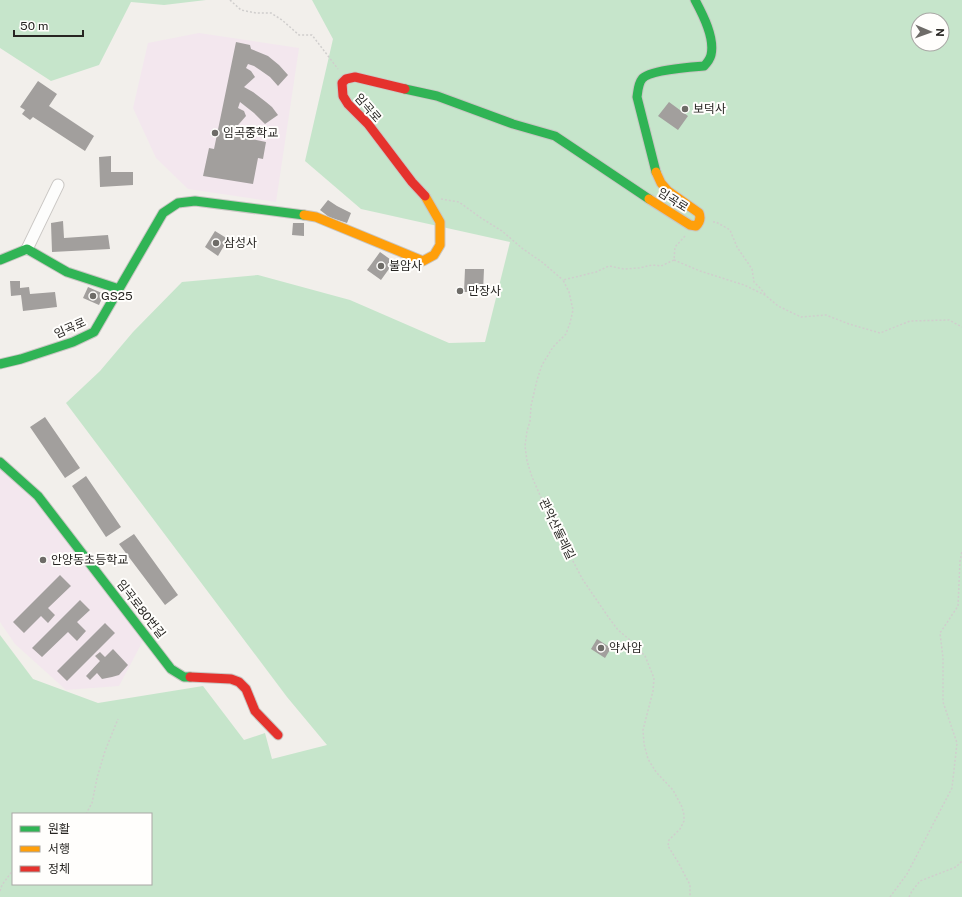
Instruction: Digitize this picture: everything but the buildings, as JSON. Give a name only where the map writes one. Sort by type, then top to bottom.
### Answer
[{"type":"street","name":"임곡로","points":[[0,364],[21,359],[73,342],[94,332],[163,212],[178,203],[195,201],[316,217],[423,261],[434,256],[440,245],[440,222],[425,197],[368,124],[348,104],[343,96],[342,83],[346,79],[355,77],[437,96],[513,124],[555,136],[634,190],[695,225],[701,218],[698,212],[684,203],[664,187],[659,181],[637,96],[639,85],[643,77],[654,72],[704,66],[710,57],[712,46],[707,25],[695,0]]},
{"type":"street","points":[[0,260],[27,249],[58,185]]},
{"type":"street","points":[[27,249],[67,272],[119,289]]},
{"type":"street","name":"임곡로80번길","points":[[0,462],[38,496],[171,669],[184,677],[231,679],[239,682],[246,689],[255,711],[278,735]]},
{"type":"path","points":[[230,0],[241,10],[256,13],[271,13],[282,20],[299,35],[312,35],[346,79]]},
{"type":"path","points":[[425,197],[459,202],[502,231],[563,280],[596,272],[609,266],[624,269],[652,265],[661,266],[674,260],[700,271],[744,285],[766,295]]},
{"type":"path","points":[[674,260],[675,247],[695,225],[703,222],[716,222],[730,230],[737,247],[752,269],[754,282],[778,306],[801,317],[826,315],[849,324],[880,333],[910,321],[949,320],[962,327]]},
{"type":"path","name":"관악산둘레길","points":[[563,280],[569,292],[573,310],[566,334],[553,347],[539,373],[524,446],[527,461],[532,477],[551,520],[583,580],[618,630],[645,656],[652,672],[654,678],[654,691],[643,730],[644,744],[648,759],[656,772],[673,790],[682,807],[684,821],[680,829],[669,840],[668,846],[687,878],[690,885],[690,897]]},
{"type":"path","points":[[890,897],[907,874],[952,788],[957,743],[942,702],[943,658],[940,633],[958,606],[960,561],[962,551]]},
{"type":"path","points":[[960,561],[962,565]]},
{"type":"path","points":[[87,813],[92,803],[101,764],[118,719]]},
{"type":"path","points":[[909,897],[920,881],[956,867],[962,861]]},
{"type":"path","points":[[0,891],[2,885],[12,871]]},
{"type":"shaded area","name":"임곡중학교","points":[[199,33],[299,48],[276,202],[188,189],[156,158],[133,108],[148,43]]},
{"type":"shaded area","name":"안양동초등학교","points":[[0,468],[38,498],[145,637],[119,686],[66,690],[15,644],[0,622]]},
{"type":"green space","points":[[0,0],[206,0],[164,5],[131,2],[99,65],[51,81],[0,48]]},
{"type":"green space","points":[[312,0],[962,0],[962,897],[0,897],[0,635],[33,679],[98,703],[203,686],[244,740],[265,733],[272,759],[327,745],[287,697],[66,403],[100,371],[133,332],[182,282],[258,275],[350,300],[449,343],[485,342],[510,242],[361,209],[305,161],[333,39]]},
{"type":"traffic: fast","points":[[656,172],[637,97],[638,88],[642,79],[653,73],[704,66],[708,61],[712,48],[710,34],[695,0]]},
{"type":"traffic: fast","points":[[405,89],[437,96],[513,124],[555,136],[649,199]]},
{"type":"traffic: fast","points":[[0,364],[21,359],[73,342],[94,332],[163,213],[178,203],[195,201],[304,215]]},
{"type":"traffic: fast","points":[[0,260],[27,249],[67,272],[119,289]]},
{"type":"traffic: fast","points":[[0,462],[38,496],[171,669],[184,677],[190,677]]},
{"type":"traffic: slow","points":[[649,199],[690,225],[696,226],[699,221],[699,213],[668,191],[661,183],[656,172]]},
{"type":"traffic: slow","points":[[304,215],[316,217],[423,261],[434,255],[440,245],[440,222],[425,196]]},
{"type":"traffic: jam","points":[[405,89],[355,77],[346,79],[342,83],[343,96],[348,104],[368,124],[412,182],[425,196]]},
{"type":"traffic: jam","points":[[190,677],[231,679],[239,682],[246,689],[255,711],[278,735]]},
{"type":"place","name":"보덕사","points":[[685,109]]},
{"type":"place","name":"임곡중학교","points":[[215,133]]},
{"type":"place","name":"삼성사","points":[[216,243]]},
{"type":"place","name":"불암사","points":[[381,266]]},
{"type":"place","name":"만장사","points":[[460,291]]},
{"type":"place","name":"GS25","points":[[93,296]]},
{"type":"place","name":"안양동초등학교","points":[[43,560]]},
{"type":"place","name":"약사암","points":[[601,648]]}]
